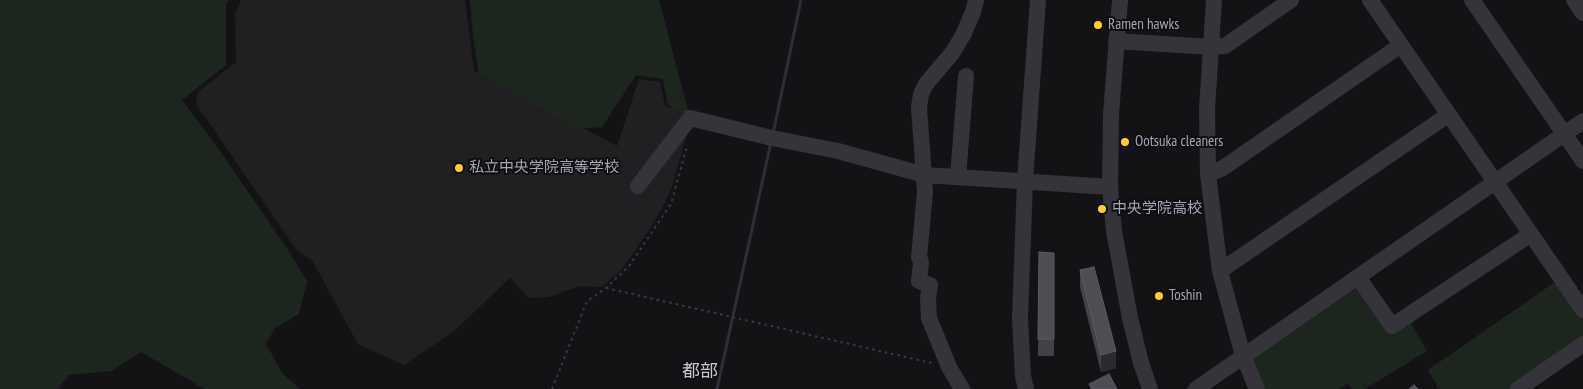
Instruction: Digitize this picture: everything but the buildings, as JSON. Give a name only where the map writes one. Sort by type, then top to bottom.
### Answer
[{"type":"street","points":[[962,389],[949,367],[928,318],[930,285],[919,281],[922,262],[919,257],[924,219],[925,175],[920,127],[921,94],[926,84],[953,52],[964,33],[976,0]]},
{"type":"street","points":[[1026,389],[1023,376],[1020,318],[1025,181],[1038,0]]},
{"type":"street","points":[[1120,0],[1110,114],[1110,187],[1114,231],[1122,280],[1136,345],[1150,389]]},
{"type":"street","points":[[1214,0],[1207,109],[1208,174],[1220,271],[1243,356],[1256,389]]},
{"type":"street","points":[[1116,41],[1211,47],[1225,46],[1291,0]]},
{"type":"street","points":[[1370,0],[1583,310]]},
{"type":"street","points":[[1472,0],[1583,161]]},
{"type":"street","points":[[1574,0],[1583,13]]},
{"type":"street","points":[[1208,174],[1223,168],[1401,45]]},
{"type":"street","points":[[958,177],[966,76]]},
{"type":"street","points":[[1220,271],[1448,115]]},
{"type":"street","points":[[638,186],[690,118],[772,138],[838,151],[925,175],[1110,187]]},
{"type":"street","points":[[1196,389],[1583,121]]},
{"type":"street","points":[[1358,276],[1392,326],[1531,234]]},
{"type":"street","points":[[1528,386],[1583,344]]},
{"type":"path","points":[[552,389],[587,301],[606,288],[629,266],[670,204],[694,119]]},
{"type":"path","points":[[606,288],[949,367]]},
{"type":"shaded area","points":[[0,0],[229,0],[226,3],[226,65],[182,100],[220,151],[307,281],[299,314],[275,328],[266,344],[283,374],[300,389],[205,389],[141,352],[111,371],[69,375],[58,389],[0,389]]},
{"type":"shaded area","name":"私立中央学院高等学校","points":[[241,0],[465,0],[474,71],[617,146],[639,79],[660,82],[665,106],[692,114],[672,187],[665,203],[622,269],[602,287],[579,286],[549,297],[529,298],[510,278],[453,332],[404,365],[358,344],[312,260],[296,249],[196,104],[198,92],[236,62],[235,15]]},
{"type":"shaded area","points":[[470,0],[659,0],[690,118],[668,105],[663,79],[636,75],[602,127],[576,129],[479,74]]},
{"type":"shaded area","points":[[1561,278],[1583,310],[1583,344],[1518,389],[1439,389],[1428,370]]},
{"type":"shaded area","points":[[1358,287],[1391,334],[1410,322],[1427,351],[1365,389],[1352,389],[1348,383],[1339,389],[1263,389],[1251,360]]},
{"type":"waterway","points":[[773,134],[801,0]]},
{"type":"waterway","points":[[717,389],[771,142]]},
{"type":"place","name":"Ramen hawks","points":[[1098,25]]},
{"type":"place","name":"Ootsuka cleaners","points":[[1125,142]]},
{"type":"place","name":"私立中央学院高等学校","points":[[459,168]]},
{"type":"place","name":"中央学院高校","points":[[1102,209]]},
{"type":"place","name":"Toshin","points":[[1159,296]]},
{"type":"district","name":"都部","points":[[700,372]]}]
